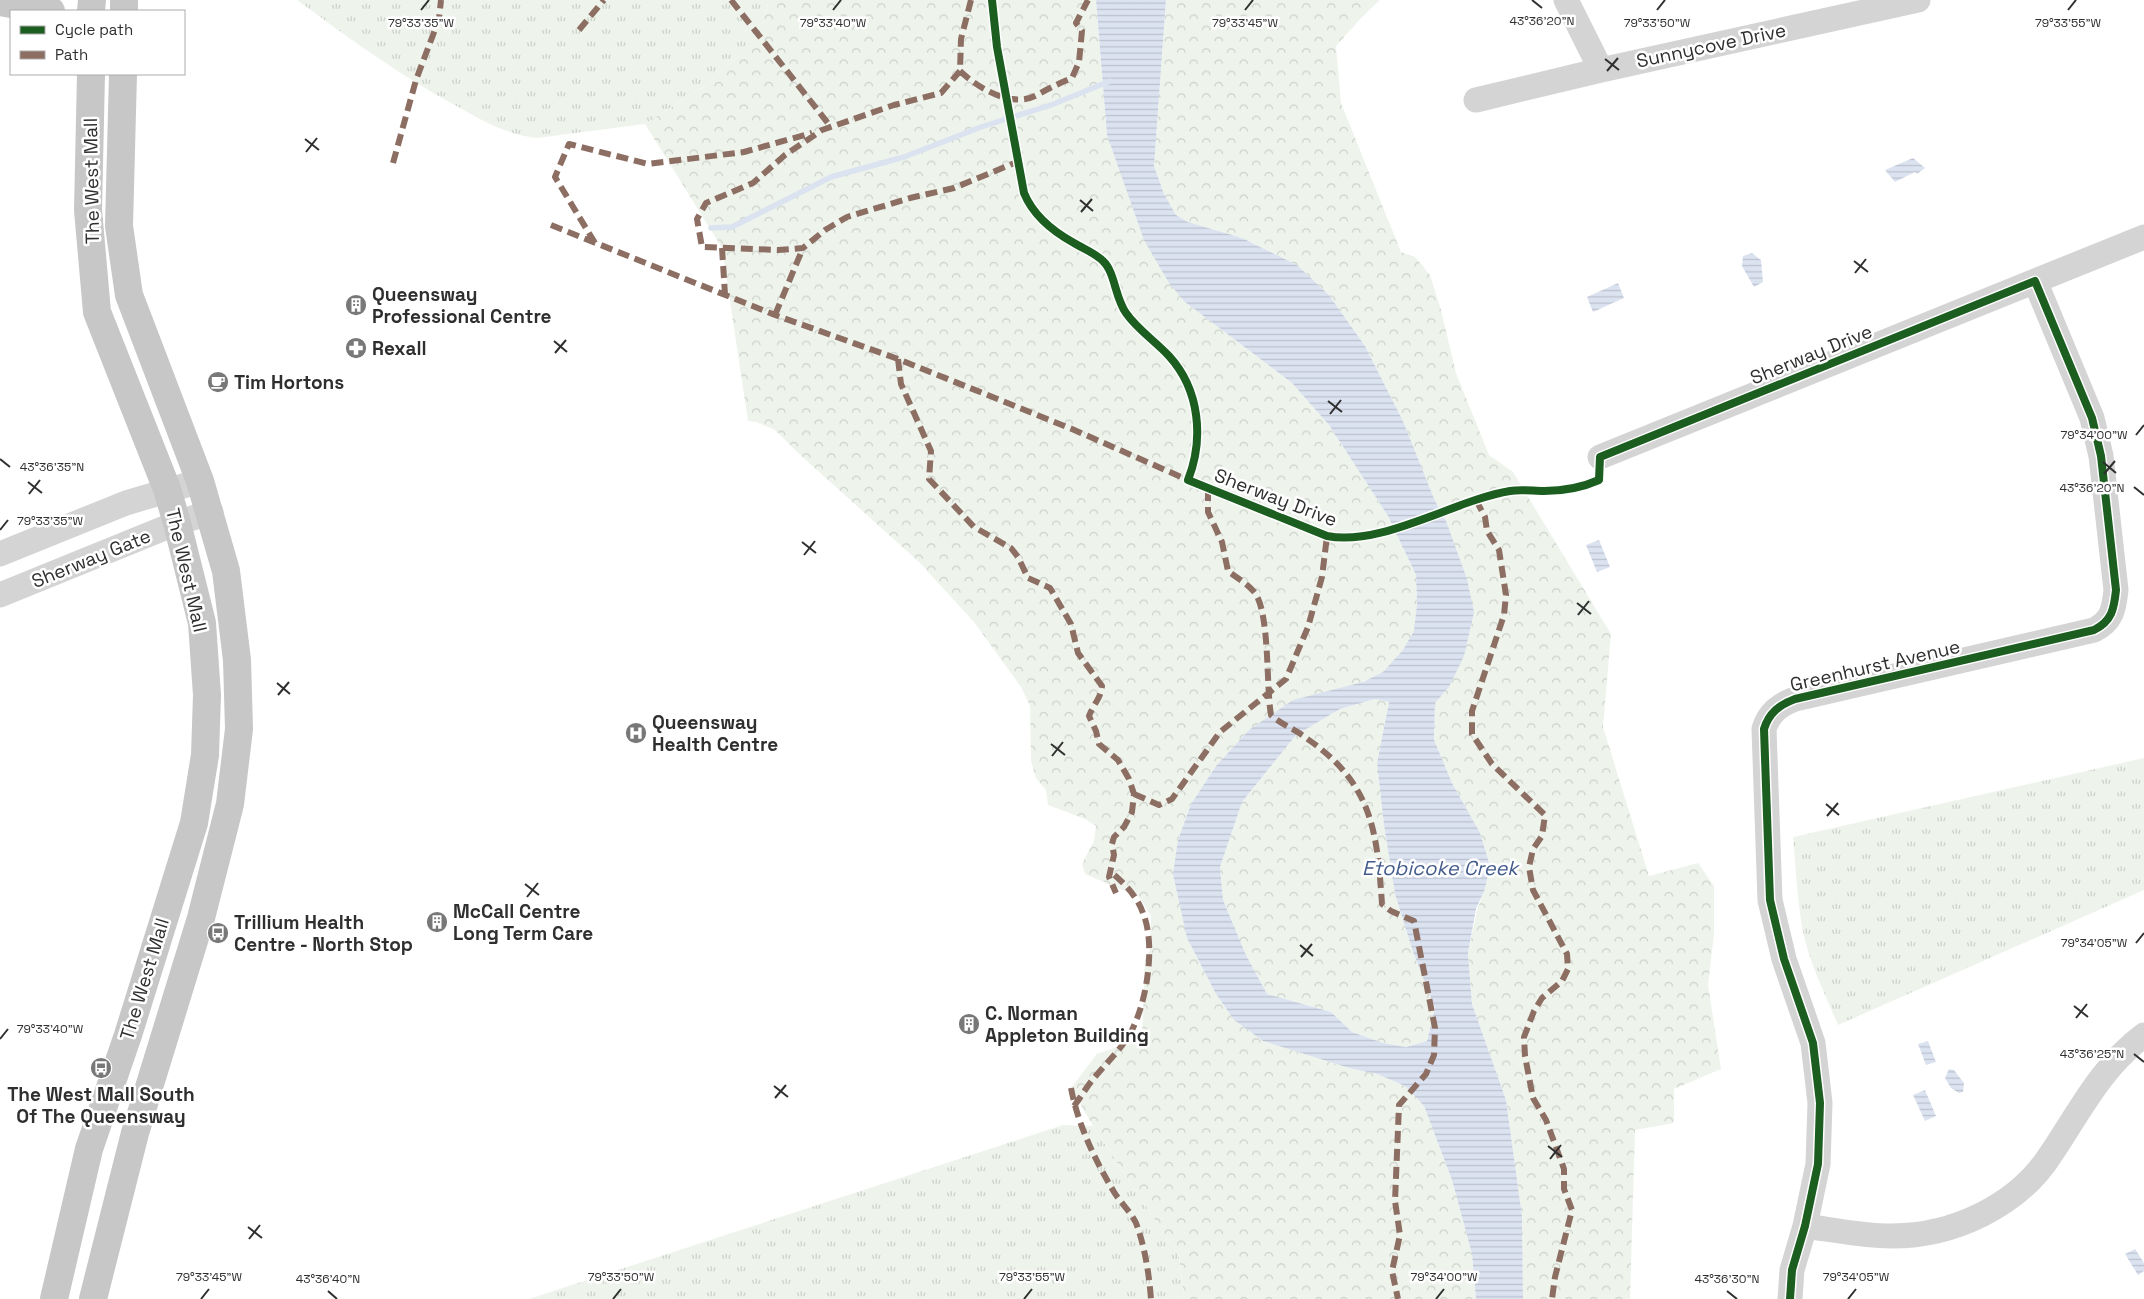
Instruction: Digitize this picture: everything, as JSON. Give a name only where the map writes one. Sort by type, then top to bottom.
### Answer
[{"type":"main road","points":[[0,2],[45,10]]},
{"type":"main road","name":"The West Mall","points":[[54,1299],[89,1149],[128,1034],[194,823],[205,755],[207,695],[202,623],[177,523],[167,490],[98,312],[88,210],[91,75]]},
{"type":"main road","name":"The West Mall","points":[[93,1299],[135,1134],[201,918],[230,804],[239,729],[237,660],[226,571],[211,512],[129,295],[119,226],[123,75]]},
{"type":"street","points":[[1566,0],[1601,70]]},
{"type":"street","name":"Sunnycove Drive","points":[[1476,100],[1601,70],[1918,0]]},
{"type":"street","name":"Sherway Drive","points":[[1600,457],[2144,237]]},
{"type":"street","name":"Greenhurst Avenue","points":[[1790,1299],[1792,1270],[1805,1226],[1818,1164],[1820,1128],[1818,1076],[1813,1043],[1784,959],[1770,900],[1764,729],[1772,712],[1781,704],[1795,699],[2094,630],[2110,619],[2114,609],[2116,590],[2101,456],[2092,418],[2035,281]]},
{"type":"street","name":"Sherway Gate","points":[[0,554],[126,503],[200,481]]},
{"type":"street","name":"Sherway Gate","points":[[0,595],[177,523],[211,512]]},
{"type":"street","points":[[1805,1226],[1878,1236],[1904,1236],[1956,1226],[1992,1209],[2019,1190],[2043,1166],[2098,1080],[2120,1054],[2144,1035]]},
{"type":"green space","points":[[297,0],[769,0],[758,39],[706,85],[645,124],[537,138],[516,134],[497,127],[418,84]]},
{"type":"green space","points":[[769,0],[1096,0],[1107,135],[1185,302],[1292,383],[1329,425],[1388,516],[1416,575],[1417,604],[1415,631],[1403,650],[1383,673],[1249,730],[1216,766],[1191,804],[1178,840],[1187,938],[1216,994],[1234,1020],[1263,1041],[1349,1068],[1377,1074],[1405,1086],[1424,1106],[1452,1180],[1472,1254],[1476,1299],[1184,1299],[1179,1256],[1093,1126],[1071,1088],[1097,1054],[1142,1038],[1145,957],[1150,950],[1151,916],[1139,897],[1085,874],[1082,864],[1094,841],[1096,826],[1085,819],[1048,805],[1046,790],[1036,778],[1031,761],[1030,706],[1021,687],[974,622],[919,562],[775,430],[756,422],[748,421],[722,248],[645,124],[706,85],[758,39]]},
{"type":"green space","points":[[1166,0],[1380,0],[1336,46],[1341,103],[1401,252],[1415,257],[1430,275],[1441,310],[1456,373],[1489,455],[1513,472],[1611,634],[1603,727],[1649,876],[1698,863],[1714,886],[1714,934],[1708,985],[1721,1069],[1674,1089],[1674,1123],[1635,1130],[1630,1299],[1523,1299],[1522,1216],[1506,1100],[1472,1004],[1468,953],[1477,910],[1485,889],[1490,866],[1480,834],[1452,783],[1434,741],[1435,703],[1449,687],[1446,521],[1435,501],[1403,421],[1365,346],[1329,295],[1297,265],[1242,238],[1188,222],[1176,215],[1164,194],[1154,166]]},
{"type":"green space","points":[[1375,699],[1389,702],[1377,763],[1384,825],[1395,894],[1413,952],[1435,1008],[1427,1041],[1406,1047],[1383,1043],[1352,1032],[1331,1012],[1267,994],[1246,955],[1223,900],[1220,867],[1242,802],[1296,735],[1340,709]]},
{"type":"green space","points":[[2144,758],[2144,890],[1838,1025],[1814,967],[1803,932],[1793,837]]},
{"type":"green space","points":[[1063,1125],[1093,1126],[1179,1256],[1184,1299],[529,1299]]},
{"type":"water","name":"Etobicoke Creek","points":[[1096,0],[1166,0],[1154,166],[1164,194],[1176,215],[1188,222],[1242,238],[1297,265],[1329,295],[1365,346],[1403,421],[1435,501],[1446,521],[1467,579],[1474,612],[1464,656],[1449,687],[1435,703],[1434,740],[1452,783],[1480,833],[1490,866],[1485,889],[1476,909],[1468,953],[1472,1004],[1506,1100],[1522,1216],[1523,1299],[1476,1299],[1472,1254],[1452,1180],[1424,1106],[1405,1086],[1377,1074],[1349,1068],[1263,1041],[1234,1020],[1216,994],[1187,938],[1173,874],[1178,840],[1191,804],[1216,766],[1249,730],[1293,700],[1363,682],[1383,672],[1403,650],[1414,631],[1417,604],[1416,575],[1388,516],[1329,425],[1292,383],[1185,302],[1169,283],[1144,240],[1107,135]],"holes":[[[1375,699],[1389,702],[1377,763],[1384,825],[1395,894],[1413,952],[1435,1008],[1427,1041],[1406,1047],[1383,1043],[1352,1032],[1331,1012],[1267,994],[1246,955],[1223,900],[1220,867],[1242,802],[1296,735],[1340,709]]]},
{"type":"water","points":[[1913,158],[1925,168],[1917,174],[1915,172],[1895,182],[1885,170]]},
{"type":"water","points":[[1752,253],[1761,260],[1763,282],[1754,287],[1742,266],[1743,256]]},
{"type":"water","points":[[1618,283],[1624,298],[1593,312],[1587,297]]},
{"type":"water","points":[[1599,540],[1610,567],[1597,572],[1586,545]]},
{"type":"water","points":[[1928,1041],[1936,1062],[1926,1065],[1918,1044]]},
{"type":"water","points":[[1949,1069],[1954,1070],[1964,1083],[1963,1092],[1959,1093],[1951,1088],[1945,1078]]},
{"type":"water","points":[[1925,1090],[1936,1116],[1925,1121],[1913,1095]]},
{"type":"water","points":[[2135,1249],[2144,1263],[2144,1271],[2138,1275],[2125,1254]]},
{"type":"waterway","points":[[711,228],[732,227],[831,177],[904,157],[981,127],[1051,105],[1110,81]]},
{"type":"marked path","points":[[393,163],[416,80],[439,19],[441,0]]},
{"type":"marked path","points":[[579,30],[604,0]]},
{"type":"marked path","points":[[731,0],[831,127]]},
{"type":"marked path","points":[[971,0],[961,39],[960,71],[941,93],[894,105],[822,130],[785,155],[753,183],[706,203],[697,219],[702,247],[778,250],[803,248],[825,230],[847,217],[910,198],[954,188],[1017,162]]},
{"type":"marked path","points":[[960,71],[986,90],[996,95],[1017,100],[1027,99],[1072,78],[1079,62],[1082,31],[1076,23],[1088,0]]},
{"type":"marked path","points":[[595,243],[555,177],[569,144],[648,164],[744,152],[812,133]]},
{"type":"marked path","points":[[551,225],[775,315],[898,359],[1072,429],[1188,480]]},
{"type":"marked path","points":[[722,248],[725,294]]},
{"type":"marked path","points":[[775,315],[803,248]]},
{"type":"marked path","points":[[898,359],[901,384],[931,451],[929,479],[974,527],[1011,548],[1018,557],[1028,578],[1050,588],[1071,624],[1078,653],[1102,686],[1089,716],[1096,731],[1099,744],[1118,760],[1129,779],[1134,794],[1132,812],[1124,827],[1114,837],[1112,844],[1114,855],[1109,877],[1116,893]]},
{"type":"marked path","points":[[1208,489],[1208,512],[1222,542],[1228,571],[1246,584],[1255,593],[1260,603],[1265,633],[1271,715],[1328,755],[1345,773],[1358,791],[1367,810],[1373,831],[1382,904],[1391,911],[1414,921],[1435,1028],[1434,1055],[1426,1074],[1399,1105],[1395,1201],[1400,1235],[1392,1271],[1398,1299]]},
{"type":"marked path","points":[[1476,500],[1485,517],[1487,531],[1499,550],[1506,595],[1504,615],[1472,711],[1472,734],[1492,764],[1545,815],[1542,836],[1533,849],[1529,867],[1533,890],[1567,954],[1568,969],[1562,981],[1542,998],[1534,1011],[1524,1037],[1525,1056],[1533,1098],[1546,1120],[1564,1169],[1564,1189],[1572,1210],[1555,1277],[1552,1299]]},
{"type":"marked path","points":[[1134,794],[1159,805],[1172,799],[1220,732],[1286,679],[1308,627],[1322,577],[1327,536]]},
{"type":"marked path","points":[[1074,1106],[1091,1081],[1124,1043],[1132,1030],[1146,988],[1149,956],[1147,926],[1143,913],[1130,890],[1110,871]]},
{"type":"marked path","points":[[1071,1088],[1078,1115],[1094,1155],[1114,1192],[1136,1223],[1146,1261],[1151,1299]]},
{"type":"cycle path","points":[[992,0],[997,47],[1024,193],[1033,209],[1052,228],[1066,239],[1093,253],[1103,261],[1110,272],[1119,300],[1126,313],[1169,356],[1179,369],[1193,399],[1196,415],[1196,448],[1188,480],[1327,536],[1348,538],[1371,535],[1418,521],[1466,503],[1510,491],[1559,490],[1592,483],[1599,480],[1600,457],[2035,281],[2092,418],[2101,456],[2116,590],[2111,614],[2105,623],[2094,630],[1795,699],[1775,710],[1764,729],[1770,900],[1784,959],[1813,1043],[1820,1103],[1818,1164],[1805,1226],[1792,1270],[1790,1299]]},
{"type":"place","name":"Queensway Professional Centre","points":[[356,305]]},
{"type":"place","name":"Rexall","points":[[356,348]]},
{"type":"place","name":"Tim Hortons","points":[[218,382]]},
{"type":"place","name":"Queensway Health Centre","points":[[636,733]]},
{"type":"place","name":"McCall Centre Long Term Care","points":[[437,922]]},
{"type":"place","name":"Trillium Health Centre - North Stop","points":[[218,933]]},
{"type":"place","name":"C. Norman Appleton Building","points":[[969,1024]]},
{"type":"place","name":"The West Mall South Of The Queensway","points":[[101,1068]]}]
